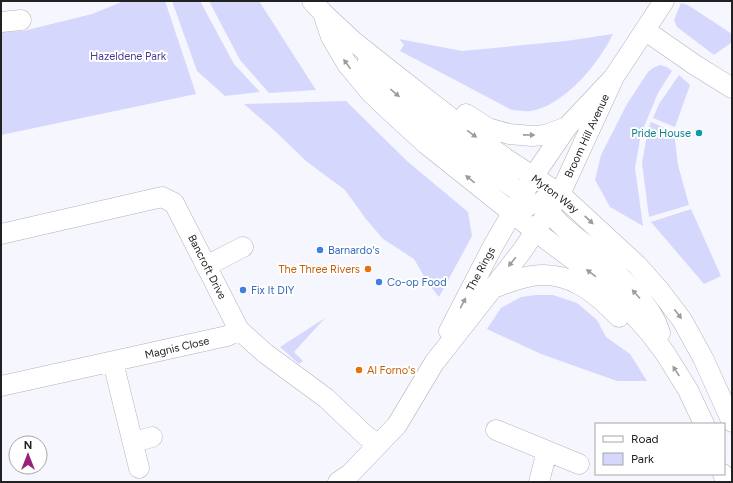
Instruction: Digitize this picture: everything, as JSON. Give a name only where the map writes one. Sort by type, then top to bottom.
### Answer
[{"type":"street","name":"Broom Hill Avenue","points":[[533,177],[567,127],[614,77],[646,31],[664,1]]},
{"type":"street","name":"Myton Way","points":[[318,7],[353,41],[406,83],[460,125],[533,177],[533,205],[633,313],[664,353],[688,390],[704,423]]},
{"type":"street","name":"Myton Way","points":[[318,7],[331,37],[343,57],[371,93],[426,144],[493,197],[533,205],[637,265],[674,308],[682,320],[704,358],[732,422]]},
{"type":"street","points":[[1,22],[21,20]]},
{"type":"street","points":[[646,31],[695,65],[732,88]]},
{"type":"street","points":[[353,41],[385,85],[465,152],[533,205]]},
{"type":"street","name":"Broom Hill Avenue","points":[[533,205],[574,160],[614,77]]},
{"type":"street","points":[[406,83],[435,93],[488,128],[509,134],[532,136],[545,135],[567,127]]},
{"type":"street","name":"Bancroft Drive","points":[[1,234],[162,197],[174,203],[239,330],[266,354],[326,398],[378,444]]},
{"type":"street","name":"The Rings","points":[[434,363],[522,250],[533,205]]},
{"type":"street","name":"The Rings","points":[[338,482],[350,474],[397,425],[434,363],[493,246],[533,205]]},
{"type":"street","points":[[206,266],[243,248]]},
{"type":"street","points":[[491,289],[533,275],[548,275],[567,278],[580,284],[604,301],[632,332],[664,353]]},
{"type":"street","name":"Magnis Close","points":[[1,386],[227,336],[239,330]]},
{"type":"street","points":[[113,362],[143,440],[139,468]]},
{"type":"street","points":[[496,430],[579,464]]},
{"type":"street","points":[[539,482],[547,452]]},
{"type":"green space","name":"Hazeldene Park","points":[[124,1],[165,1],[196,94],[1,135],[1,32],[23,31],[92,14]]},
{"type":"green space","points":[[172,1],[200,1],[234,64],[260,92],[225,96],[197,71]]},
{"type":"green space","points":[[209,1],[259,1],[316,90],[269,93],[240,60]]},
{"type":"green space","points":[[681,3],[688,5],[732,34],[732,42],[714,55],[677,27],[674,20]]},
{"type":"green space","points":[[613,34],[590,70],[580,81],[556,101],[531,111],[512,110],[400,51],[404,45],[399,39],[462,51],[566,41]]},
{"type":"green space","points":[[660,65],[667,67],[672,71],[658,93],[641,134],[635,168],[643,226],[610,207],[595,180],[601,155],[627,104],[648,72]]},
{"type":"green space","points":[[679,75],[690,85],[675,127],[653,118],[659,104]]},
{"type":"green space","points":[[346,101],[407,161],[468,212],[472,236],[439,297],[428,283],[414,259],[383,239],[345,190],[306,161],[244,104]]},
{"type":"green space","points":[[651,122],[674,132],[678,165],[689,205],[649,217],[642,163],[648,129]]},
{"type":"green space","points":[[691,209],[721,276],[704,284],[651,222]]},
{"type":"green space","points":[[553,295],[577,303],[597,320],[606,337],[630,354],[647,381],[617,381],[541,354],[487,329],[501,308],[521,297]]},
{"type":"green space","points":[[325,318],[294,352],[303,361],[299,364],[280,347]]},
{"type":"place","name":"Pride House","points":[[699,133]]},
{"type":"place","name":"Barnardo's","points":[[320,250]]},
{"type":"place","name":"The Three Rivers","points":[[368,269]]},
{"type":"place","name":"Co-op Food","points":[[379,282]]},
{"type":"place","name":"Fix It DIY","points":[[243,290]]},
{"type":"place","name":"Al Forno's","points":[[359,370]]}]
